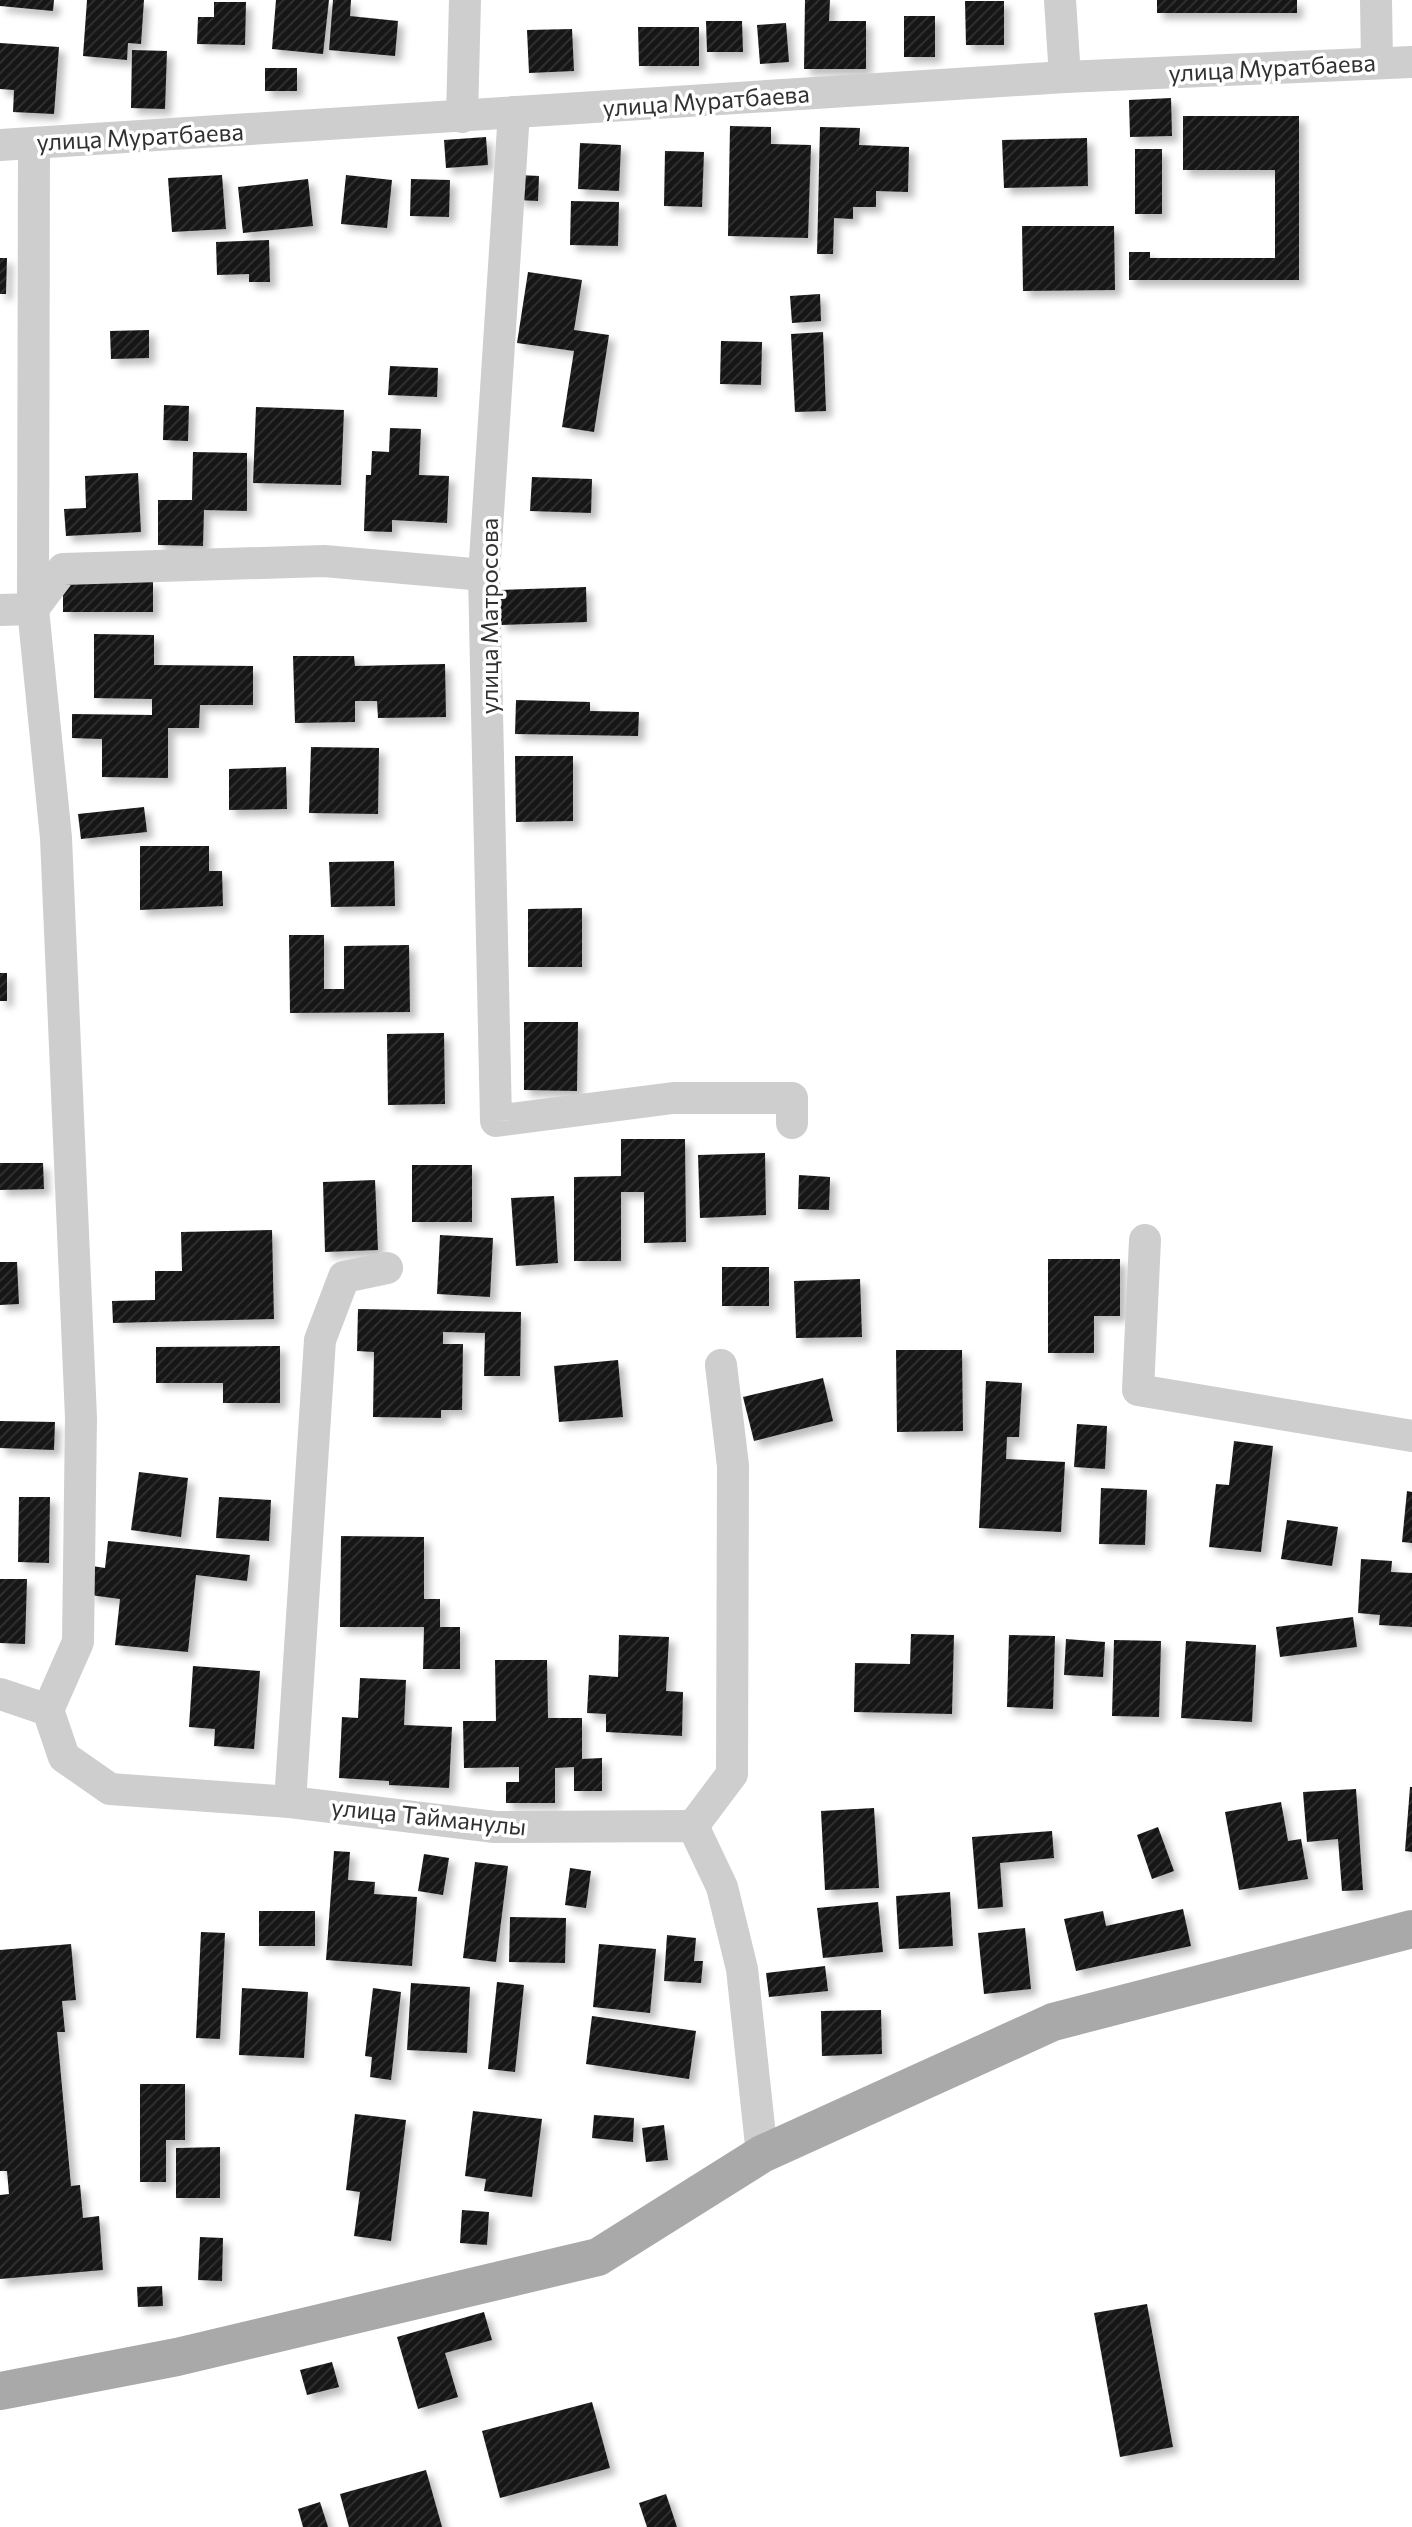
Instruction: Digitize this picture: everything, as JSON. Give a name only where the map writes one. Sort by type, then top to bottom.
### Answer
[{"type":"main road","points":[[0,2391],[177,2357],[598,2257],[762,2154],[1053,2022],[1412,1929]]},
{"type":"street","points":[[462,117],[465,0]]},
{"type":"street","points":[[1060,0],[1065,77]]},
{"type":"street","points":[[1376,0],[1377,62]]},
{"type":"street","name":"улица Муратбаева","points":[[0,145],[1065,77],[1412,62]]},
{"type":"street","name":"улица Матросова","points":[[514,112],[484,575],[496,1121],[673,1098],[792,1098],[792,1123]]},
{"type":"street","points":[[0,1694],[48,1710],[78,1642],[81,1418],[56,838],[33,609],[34,143]]},
{"type":"street","points":[[33,609],[63,569],[324,561],[484,575]]},
{"type":"street","points":[[0,610],[33,609]]},
{"type":"street","points":[[1145,1240],[1138,1390],[1412,1436]]},
{"type":"street","points":[[290,1802],[320,1340],[344,1277],[387,1268]]},
{"type":"street","points":[[722,1365],[733,1466],[732,1774],[693,1826],[722,1887],[742,1969],[762,2154]]},
{"type":"street","name":"улица Тайманулы","points":[[48,1710],[64,1757],[110,1789],[290,1802],[495,1827],[693,1826]]},
{"type":"building","points":[[0,0],[54,0],[53,11],[0,6]]},
{"type":"building","points":[[87,0],[144,0],[141,44],[128,43],[127,60],[83,56]]},
{"type":"building","points":[[276,0],[329,0],[323,54],[272,49]]},
{"type":"building","points":[[333,0],[351,0],[350,16],[398,21],[395,56],[329,50]]},
{"type":"building","points":[[805,0],[830,0],[829,21],[866,21],[866,69],[804,69]]},
{"type":"building","points":[[1157,0],[1297,0],[1297,13],[1157,13]]},
{"type":"building","points":[[965,1],[1004,1],[1004,45],[966,45]]},
{"type":"building","points":[[214,2],[246,2],[245,45],[197,44],[198,17],[214,17]]},
{"type":"building","points":[[904,16],[935,16],[935,57],[904,57]]},
{"type":"building","points":[[706,21],[742,21],[743,52],[707,52]]},
{"type":"building","points":[[786,23],[789,62],[760,64],[757,25]]},
{"type":"building","points":[[638,27],[699,27],[699,66],[639,66]]},
{"type":"building","points":[[572,29],[574,71],[529,73],[527,30]]},
{"type":"building","points":[[0,43],[59,47],[54,114],[13,112],[14,90],[0,89]]},
{"type":"building","points":[[132,50],[167,51],[165,109],[131,108]]},
{"type":"building","points":[[265,68],[297,68],[297,91],[265,91]]},
{"type":"building","points":[[1171,98],[1172,136],[1130,137],[1129,100]]},
{"type":"building","points":[[1183,116],[1299,116],[1299,280],[1129,280],[1129,252],[1150,252],[1150,258],[1275,258],[1275,170],[1183,170]]},
{"type":"building","points":[[730,126],[771,127],[771,144],[811,145],[808,238],[728,236]]},
{"type":"building","points":[[820,127],[860,128],[859,145],[909,147],[908,192],[876,191],[876,207],[853,207],[853,219],[834,218],[833,254],[817,254]]},
{"type":"building","points":[[486,137],[488,165],[446,168],[444,140]]},
{"type":"building","points":[[1087,138],[1088,186],[1004,188],[1002,140]]},
{"type":"building","points":[[580,143],[621,145],[619,191],[578,189]]},
{"type":"building","points":[[1135,149],[1162,149],[1162,214],[1135,214]]},
{"type":"building","points":[[665,151],[704,152],[702,207],[664,206]]},
{"type":"building","points":[[222,175],[226,229],[172,232],[168,178]]},
{"type":"building","points":[[346,175],[392,180],[387,228],[341,224]]},
{"type":"building","points":[[519,175],[539,176],[538,201],[518,200]]},
{"type":"building","points":[[308,179],[313,226],[243,233],[238,187]]},
{"type":"building","points":[[411,179],[450,180],[449,217],[410,216]]},
{"type":"building","points":[[571,201],[619,202],[618,246],[570,245]]},
{"type":"building","points":[[1022,226],[1114,226],[1115,290],[1023,291]]},
{"type":"building","points":[[269,240],[270,282],[249,282],[249,274],[217,275],[216,242]]},
{"type":"building","points":[[0,258],[7,258],[6,294],[0,294]]},
{"type":"building","points":[[528,272],[582,280],[574,330],[609,335],[594,432],[562,427],[574,351],[517,343]]},
{"type":"building","points":[[820,294],[821,321],[792,323],[790,296]]},
{"type":"building","points":[[149,330],[149,358],[111,359],[110,331]]},
{"type":"building","points":[[823,332],[826,411],[795,412],[791,334]]},
{"type":"building","points":[[721,341],[762,342],[761,385],[720,384]]},
{"type":"building","points":[[390,366],[438,368],[437,397],[388,395]]},
{"type":"building","points":[[164,405],[189,406],[188,441],[163,440]]},
{"type":"building","points":[[256,407],[344,410],[341,485],[253,483]]},
{"type":"building","points":[[390,428],[421,429],[419,475],[449,476],[447,523],[392,520],[392,532],[364,531],[366,475],[371,475],[372,451],[389,452]]},
{"type":"building","points":[[193,452],[247,453],[247,511],[204,510],[203,546],[158,545],[158,500],[192,500]]},
{"type":"building","points":[[138,473],[141,532],[66,536],[64,509],[86,508],[85,476]]},
{"type":"building","points":[[532,477],[592,479],[591,513],[530,511]]},
{"type":"building","points":[[63,582],[153,582],[153,612],[63,612]]},
{"type":"building","points":[[586,587],[587,622],[501,625],[499,590]]},
{"type":"building","points":[[94,634],[154,635],[154,665],[253,666],[253,705],[200,705],[199,728],[168,728],[168,778],[102,777],[102,739],[72,738],[72,714],[152,715],[152,699],[94,698]]},
{"type":"building","points":[[293,656],[354,656],[355,666],[445,664],[446,717],[378,718],[377,701],[355,701],[355,722],[295,723]]},
{"type":"building","points":[[516,700],[590,702],[590,711],[639,712],[638,736],[515,734]]},
{"type":"building","points":[[311,747],[379,748],[378,814],[309,813]]},
{"type":"building","points":[[515,756],[573,756],[573,821],[516,822]]},
{"type":"building","points":[[286,767],[287,809],[229,810],[229,769]]},
{"type":"building","points":[[144,807],[147,832],[81,839],[78,814]]},
{"type":"building","points":[[140,846],[209,846],[209,871],[222,871],[223,906],[140,910]]},
{"type":"building","points":[[394,861],[395,906],[331,907],[329,862]]},
{"type":"building","points":[[582,908],[582,967],[528,967],[528,909]]},
{"type":"building","points":[[289,935],[324,935],[324,989],[344,989],[344,946],[409,945],[410,1012],[290,1013]]},
{"type":"building","points":[[0,973],[7,973],[7,1001],[0,1001]]},
{"type":"building","points":[[524,1022],[578,1022],[577,1091],[524,1090]]},
{"type":"building","points":[[444,1033],[445,1104],[388,1105],[387,1034]]},
{"type":"building","points":[[621,1139],[685,1139],[686,1242],[644,1243],[644,1192],[621,1192],[621,1261],[574,1261],[574,1177],[621,1176]]},
{"type":"building","points":[[765,1153],[766,1215],[700,1218],[698,1155]]},
{"type":"building","points":[[0,1163],[43,1163],[44,1189],[0,1190]]},
{"type":"building","points":[[412,1165],[472,1165],[472,1222],[412,1222]]},
{"type":"building","points":[[799,1175],[830,1177],[829,1210],[798,1209]]},
{"type":"building","points":[[375,1180],[378,1250],[325,1252],[323,1182]]},
{"type":"building","points":[[554,1196],[558,1263],[516,1266],[511,1198]]},
{"type":"building","points":[[272,1230],[274,1319],[113,1323],[112,1301],[155,1300],[155,1271],[182,1271],[181,1232]]},
{"type":"building","points":[[440,1235],[493,1238],[490,1297],[437,1294]]},
{"type":"building","points":[[1048,1259],[1120,1259],[1120,1316],[1094,1316],[1094,1353],[1048,1353]]},
{"type":"building","points":[[0,1262],[17,1262],[19,1304],[0,1305]]},
{"type":"building","points":[[722,1267],[769,1267],[769,1306],[722,1306]]},
{"type":"building","points":[[860,1279],[862,1337],[796,1338],[794,1281]]},
{"type":"building","points":[[358,1309],[521,1312],[520,1376],[484,1376],[485,1333],[443,1332],[443,1344],[463,1344],[462,1410],[441,1410],[441,1418],[373,1417],[374,1352],[357,1351]]},
{"type":"building","points":[[280,1346],[280,1403],[223,1403],[223,1383],[156,1383],[156,1347]]},
{"type":"building","points":[[896,1350],[962,1350],[963,1431],[897,1432]]},
{"type":"building","points":[[618,1360],[623,1417],[559,1422],[554,1366]]},
{"type":"building","points":[[823,1378],[833,1421],[754,1441],[743,1397]]},
{"type":"building","points":[[986,1381],[1022,1383],[1019,1437],[1007,1437],[1006,1459],[1065,1462],[1061,1532],[979,1528]]},
{"type":"building","points":[[0,1421],[55,1422],[54,1450],[0,1448]]},
{"type":"building","points":[[1077,1424],[1107,1426],[1105,1469],[1074,1467]]},
{"type":"building","points":[[1234,1441],[1273,1446],[1261,1552],[1209,1547],[1216,1484],[1229,1485]]},
{"type":"building","points":[[139,1472],[188,1478],[181,1537],[131,1530]]},
{"type":"building","points":[[1101,1488],[1147,1490],[1145,1545],[1099,1544]]},
{"type":"building","points":[[1407,1491],[1412,1492],[1412,1543],[1402,1542]]},
{"type":"building","points":[[19,1497],[50,1497],[49,1563],[18,1562]]},
{"type":"building","points":[[219,1497],[271,1500],[269,1541],[216,1538]]},
{"type":"building","points":[[1287,1520],[1338,1527],[1332,1566],[1281,1559]]},
{"type":"building","points":[[341,1536],[424,1537],[424,1599],[440,1599],[440,1627],[460,1627],[460,1669],[423,1669],[424,1627],[340,1627]]},
{"type":"building","points":[[108,1541],[250,1555],[247,1581],[196,1575],[188,1652],[115,1645],[120,1599],[90,1595],[92,1566],[105,1568]]},
{"type":"building","points":[[1361,1559],[1392,1561],[1391,1572],[1412,1573],[1412,1627],[1379,1625],[1380,1615],[1358,1613]]},
{"type":"building","points":[[0,1579],[27,1579],[25,1644],[0,1643]]},
{"type":"building","points":[[1353,1617],[1357,1647],[1280,1657],[1276,1627]]},
{"type":"building","points":[[911,1634],[954,1635],[952,1714],[854,1712],[855,1663],[910,1664]]},
{"type":"building","points":[[619,1635],[669,1637],[666,1691],[683,1692],[682,1736],[606,1732],[606,1714],[587,1713],[589,1675],[618,1677]]},
{"type":"building","points":[[1009,1635],[1055,1636],[1053,1709],[1007,1707]]},
{"type":"building","points":[[1066,1639],[1105,1642],[1103,1677],[1064,1675]]},
{"type":"building","points":[[1114,1640],[1161,1641],[1159,1717],[1112,1716]]},
{"type":"building","points":[[1186,1641],[1256,1645],[1252,1722],[1181,1718]]},
{"type":"building","points":[[495,1660],[547,1660],[548,1718],[582,1718],[582,1759],[602,1758],[602,1791],[574,1791],[574,1767],[555,1768],[555,1803],[506,1803],[506,1782],[519,1782],[519,1767],[464,1768],[463,1721],[496,1721]]},
{"type":"building","points":[[193,1666],[260,1671],[254,1749],[214,1746],[215,1729],[189,1727]]},
{"type":"building","points":[[360,1678],[406,1680],[404,1725],[452,1727],[449,1788],[389,1785],[389,1781],[339,1778],[342,1717],[358,1718]]},
{"type":"building","points":[[1412,1787],[1412,1852],[1405,1851]]},
{"type":"building","points":[[1356,1789],[1363,1890],[1342,1891],[1338,1839],[1307,1842],[1303,1792]]},
{"type":"building","points":[[1281,1802],[1288,1841],[1301,1839],[1308,1879],[1239,1890],[1225,1812]]},
{"type":"building","points":[[874,1808],[879,1888],[825,1890],[821,1811]]},
{"type":"building","points":[[1158,1827],[1174,1871],[1152,1879],[1137,1835]]},
{"type":"building","points":[[1052,1831],[1054,1858],[1000,1863],[1003,1907],[978,1909],[972,1837]]},
{"type":"building","points":[[334,1851],[350,1852],[348,1880],[375,1882],[374,1894],[417,1897],[412,1966],[326,1960]]},
{"type":"building","points":[[424,1854],[449,1858],[443,1895],[418,1891]]},
{"type":"building","points":[[475,1862],[508,1866],[496,1962],[463,1958]]},
{"type":"building","points":[[570,1868],[591,1871],[586,1908],[565,1905]]},
{"type":"building","points":[[950,1892],[953,1946],[899,1949],[896,1896]]},
{"type":"building","points":[[878,1902],[883,1952],[823,1958],[817,1908]]},
{"type":"building","points":[[1183,1909],[1191,1946],[1076,1971],[1064,1919],[1103,1911],[1106,1926]]},
{"type":"building","points":[[259,1911],[315,1911],[315,1946],[259,1946]]},
{"type":"building","points":[[510,1917],[566,1918],[565,1963],[509,1962]]},
{"type":"building","points":[[1025,1928],[1031,1989],[984,1994],[978,1933]]},
{"type":"building","points":[[201,1932],[225,1933],[220,2039],[196,2038]]},
{"type":"building","points":[[667,1935],[696,1938],[694,1961],[703,1961],[701,1983],[664,1981]]},
{"type":"building","points":[[71,1944],[76,2000],[62,2001],[65,2032],[57,2032],[71,2186],[80,2185],[83,2218],[99,2216],[103,2270],[0,2279],[0,2195],[9,2194],[7,2171],[0,2171],[0,1950]]},
{"type":"building","points":[[599,1944],[656,1949],[650,2013],[593,2007]]},
{"type":"building","points":[[825,1966],[828,1991],[769,1997],[766,1973]]},
{"type":"building","points":[[497,1982],[524,1985],[515,2072],[488,2069]]},
{"type":"building","points":[[411,1983],[470,1987],[467,2053],[407,2050]]},
{"type":"building","points":[[242,1988],[308,1992],[304,2058],[239,2055]]},
{"type":"building","points":[[373,1988],[401,1992],[391,2080],[370,2077],[372,2057],[365,2056]]},
{"type":"building","points":[[881,2010],[882,2054],[822,2056],[821,2011]]},
{"type":"building","points":[[592,2016],[696,2031],[689,2079],[586,2064]]},
{"type":"building","points":[[140,2084],[185,2084],[185,2140],[166,2140],[166,2182],[140,2182]]},
{"type":"building","points":[[473,2111],[542,2119],[532,2197],[484,2191],[486,2179],[465,2176]]},
{"type":"building","points":[[355,2114],[406,2120],[391,2241],[354,2236],[360,2192],[346,2190]]},
{"type":"building","points":[[594,2115],[634,2118],[633,2142],[592,2138]]},
{"type":"building","points":[[664,2125],[668,2160],[646,2162],[642,2128]]},
{"type":"building","points":[[220,2147],[220,2198],[176,2198],[176,2148]]},
{"type":"building","points":[[462,2210],[489,2212],[487,2245],[460,2243]]},
{"type":"building","points":[[200,2237],[223,2238],[222,2281],[198,2280]]},
{"type":"building","points":[[162,2286],[163,2306],[138,2307],[137,2287]]},
{"type":"building","points":[[1147,2304],[1173,2447],[1120,2457],[1094,2313]]},
{"type":"building","points":[[484,2312],[492,2340],[445,2353],[458,2397],[418,2409],[397,2337]]},
{"type":"building","points":[[332,2362],[339,2387],[307,2395],[300,2370]]},
{"type":"building","points":[[592,2402],[610,2468],[500,2498],[482,2431]]},
{"type":"building","points":[[426,2470],[442,2527],[349,2527],[340,2494]]},
{"type":"building","points":[[666,2494],[677,2527],[647,2527],[639,2503]]},
{"type":"building","points":[[320,2502],[328,2527],[303,2527],[298,2509]]}]
